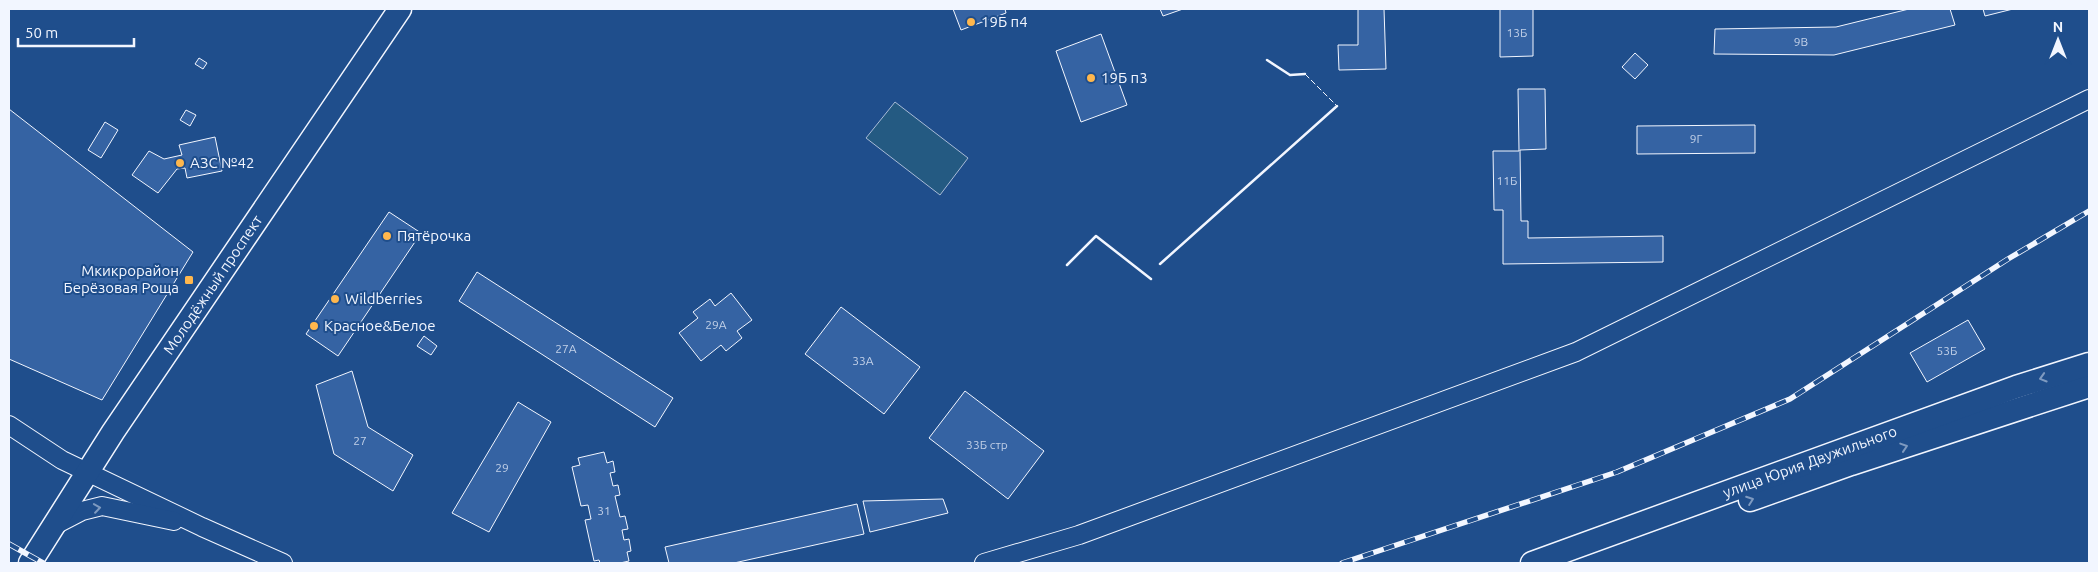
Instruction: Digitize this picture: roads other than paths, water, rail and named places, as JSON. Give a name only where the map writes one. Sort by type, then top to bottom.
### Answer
[{"type":"main road","name":"Молодёжный проспект","points":[[30,563],[88,470],[400,9]]},
{"type":"main road","name":"улица Юрия Двужильного","points":[[1532,563],[2016,387],[2089,364]]},
{"type":"main road","name":"улица Юрия Двужильного","points":[[1572,563],[1851,464],[2089,386]]},
{"type":"street","points":[[984,563],[1079,534],[1576,352],[2089,99]]},
{"type":"street","points":[[9,425],[62,460],[88,470],[202,527],[283,563]]},
{"type":"street","points":[[53,526],[82,510],[102,506],[202,527]]},
{"type":"railway","points":[[1342,563],[1617,472],[1790,399],[2008,259],[2089,211]]},
{"type":"railway","points":[[9,544],[43,563]]},
{"type":"place","name":"19Б п4","points":[[971,22]]},
{"type":"place","name":"19Б п3","points":[[1091,78]]},
{"type":"place","name":"АЗС №42","points":[[180,163]]},
{"type":"place","name":"Пятёрочка","points":[[387,236]]},
{"type":"place","name":"Мкикрорайон Берёзовая Роща","points":[[189,280]]},
{"type":"place","name":"Wildberries","points":[[335,299]]},
{"type":"place","name":"Красное&Белое","points":[[314,326]]}]
